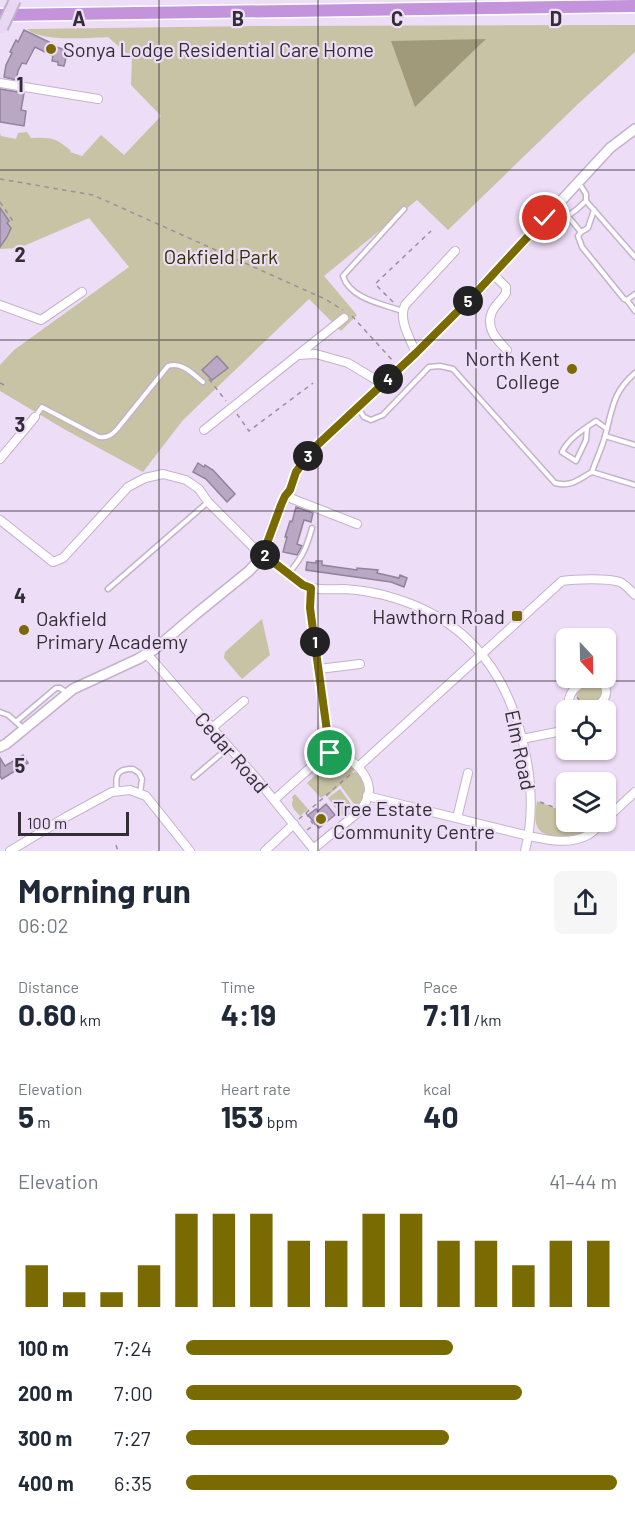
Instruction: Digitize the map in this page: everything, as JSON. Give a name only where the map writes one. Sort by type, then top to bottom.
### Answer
[{"type":"highway","points":[[0,15],[635,6]]},
{"type":"main road","points":[[2,28],[15,0]]},
{"type":"street","points":[[0,83],[98,99]]},
{"type":"street","points":[[0,747],[73,689],[157,648],[258,562],[296,472],[313,449],[416,353],[474,295],[610,148],[635,129]]},
{"type":"street","points":[[416,353],[405,326],[402,311],[455,251]]},
{"type":"street","points":[[493,274],[506,287],[506,293],[492,311],[489,321],[494,338],[507,350]]},
{"type":"street","points":[[0,305],[41,320],[82,292]]},
{"type":"street","points":[[204,430],[344,318]]},
{"type":"street","points":[[298,355],[316,354],[348,363],[383,384]]},
{"type":"street","points":[[0,459],[35,417]]},
{"type":"street","name":"Elm Road","points":[[0,520],[53,562],[63,558],[128,487],[145,478],[163,474],[186,480],[198,489],[256,550],[303,585],[311,588],[354,590],[386,595],[424,609],[449,624],[466,638],[494,670],[507,693],[516,716],[531,787],[531,819],[525,851]]},
{"type":"street","points":[[285,496],[357,524]]},
{"type":"street","points":[[358,767],[562,581],[574,579],[618,581],[627,586],[635,595]]},
{"type":"street","points":[[311,588],[310,608],[330,756]]},
{"type":"street","name":"Cedar Road","points":[[147,654],[229,747],[314,850]]},
{"type":"street","points":[[319,669],[360,664]]},
{"type":"street","points":[[568,700],[573,691],[590,679],[604,684],[606,690],[603,700]]},
{"type":"street","points":[[212,728],[244,701]]},
{"type":"street","points":[[522,739],[556,732]]},
{"type":"street","points":[[274,800],[321,758],[330,756],[348,759],[358,767],[369,790],[365,804],[360,811],[314,850]]},
{"type":"street","points":[[457,818],[468,773]]},
{"type":"street","points":[[10,851],[112,792],[130,790],[146,796],[190,851]]},
{"type":"street","points":[[616,810],[635,792]]},
{"type":"street","points":[[368,796],[555,841],[577,839],[592,832]]},
{"type":"street","points":[[265,851],[294,824]]},
{"type":"lane","points":[[579,182],[586,194],[586,201],[635,257]]},
{"type":"lane","points":[[566,214],[572,214],[586,201]]},
{"type":"lane","points":[[555,208],[566,214],[581,232]]},
{"type":"lane","points":[[402,311],[363,297],[346,283],[343,276],[404,209]]},
{"type":"lane","points":[[594,210],[588,228],[579,236],[582,247],[635,311]]},
{"type":"lane","points":[[627,300],[635,294]]},
{"type":"lane","points":[[35,417],[42,407],[105,438],[113,434],[168,366],[178,365],[203,382]]},
{"type":"lane","points":[[357,407],[364,417],[371,420],[383,415],[429,367],[440,366],[453,369],[555,483],[564,485],[572,484],[592,472],[615,400],[623,384],[635,373]]},
{"type":"lane","points":[[587,428],[586,440],[576,461],[562,452],[565,447],[587,428],[596,421],[607,429]]},
{"type":"lane","points":[[605,436],[635,445]]},
{"type":"lane","points":[[592,472],[635,485]]},
{"type":"lane","points":[[108,590],[208,502]]},
{"type":"lane","points":[[288,574],[307,548],[312,528]]},
{"type":"lane","points":[[17,721],[56,688],[68,694]]},
{"type":"lane","points":[[0,712],[17,721],[24,729]]},
{"type":"lane","points":[[194,777],[229,747]]},
{"type":"lane","points":[[117,791],[115,779],[117,775],[122,770],[133,769],[142,779],[140,794]]},
{"type":"path","points":[[0,180],[93,195],[325,299],[349,313],[400,368]]},
{"type":"path","points":[[0,202],[13,221]]},
{"type":"path","points":[[402,311],[375,284],[431,231]]},
{"type":"path","points":[[208,378],[249,431],[314,383]]},
{"type":"path","points":[[0,383],[8,387]]},
{"type":"path","points":[[573,691],[580,700]]},
{"type":"path","points":[[294,824],[358,767]]},
{"type":"path","points":[[536,800],[556,808]]},
{"type":"path","points":[[302,834],[314,824],[305,813]]},
{"type":"path","points":[[116,845],[118,851]]},
{"type":"green space","name":"Oakfield Park","points":[[635,25],[635,52],[448,230],[417,200],[324,276],[357,315],[341,331],[309,299],[183,420],[143,472],[0,391],[0,365],[14,350],[129,267],[89,218],[19,248],[0,249],[0,242],[3,243],[11,228],[0,208],[0,133],[1,136],[16,139],[18,133],[27,132],[31,138],[53,139],[70,152],[82,156],[101,135],[124,155],[161,116],[131,85],[132,58],[108,37],[54,38],[27,29]]},
{"type":"green space","points":[[262,619],[270,655],[242,679],[224,658],[225,652]]},
{"type":"green space","points":[[580,688],[603,688],[604,696],[600,700],[580,700],[574,692]]},
{"type":"green space","points":[[345,764],[356,769],[352,772],[357,771],[364,785],[364,794],[357,808],[340,785],[327,797],[325,795],[321,798],[307,783],[322,769],[330,777]]},
{"type":"green space","points":[[340,789],[353,807],[341,816],[328,798]]},
{"type":"green space","points":[[295,794],[308,809],[300,816],[292,805],[292,797]]},
{"type":"green space","points":[[537,801],[556,809],[556,832],[582,832],[564,836],[545,834],[537,826]]},
{"type":"shaded area","points":[[486,39],[415,107],[391,41]]},
{"type":"building","name":"Sonya Lodge Residential Care Home","points":[[24,30],[53,46],[66,50],[64,66],[58,65],[58,62],[52,61],[53,56],[35,47],[26,64],[22,63],[16,80],[4,77],[6,65],[12,53],[10,52]]},
{"type":"building","points":[[0,89],[24,93],[21,110],[26,111],[24,126],[0,122]]},
{"type":"building","points":[[0,208],[11,228],[0,247]]},
{"type":"building","points":[[217,356],[228,368],[212,380],[202,370]]},
{"type":"building","points":[[198,463],[213,470],[235,494],[227,502],[206,479],[193,472]]},
{"type":"building","points":[[296,507],[313,513],[311,522],[304,520],[297,544],[302,546],[297,555],[283,552],[287,537],[285,537]]},
{"type":"building","points":[[316,561],[322,561],[322,565],[357,570],[357,568],[378,570],[377,573],[399,578],[400,575],[407,578],[404,587],[391,582],[306,570],[307,562],[316,563]]},
{"type":"building","points":[[23,755],[28,763],[2,779],[0,758],[5,766]]},
{"type":"building","name":"Tree Estate Community Centre","points":[[326,804],[335,815],[319,828],[308,815],[316,809],[318,811]]},
{"type":"place","name":"Sonya Lodge Residential Care Home","points":[[51,49]]},
{"type":"place","name":"North Kent College","points":[[572,369]]},
{"type":"place","name":"Hawthorn Road","points":[[517,616]]},
{"type":"place","name":"Oakfield Primary Academy","points":[[24,630]]},
{"type":"place","name":"Tree Estate Community Centre","points":[[321,819]]},
{"type":"route","points":[[330,753],[310,608],[311,588],[303,585],[263,554],[281,505],[290,490],[296,472],[313,449],[416,353],[474,295],[545,218]]}]
